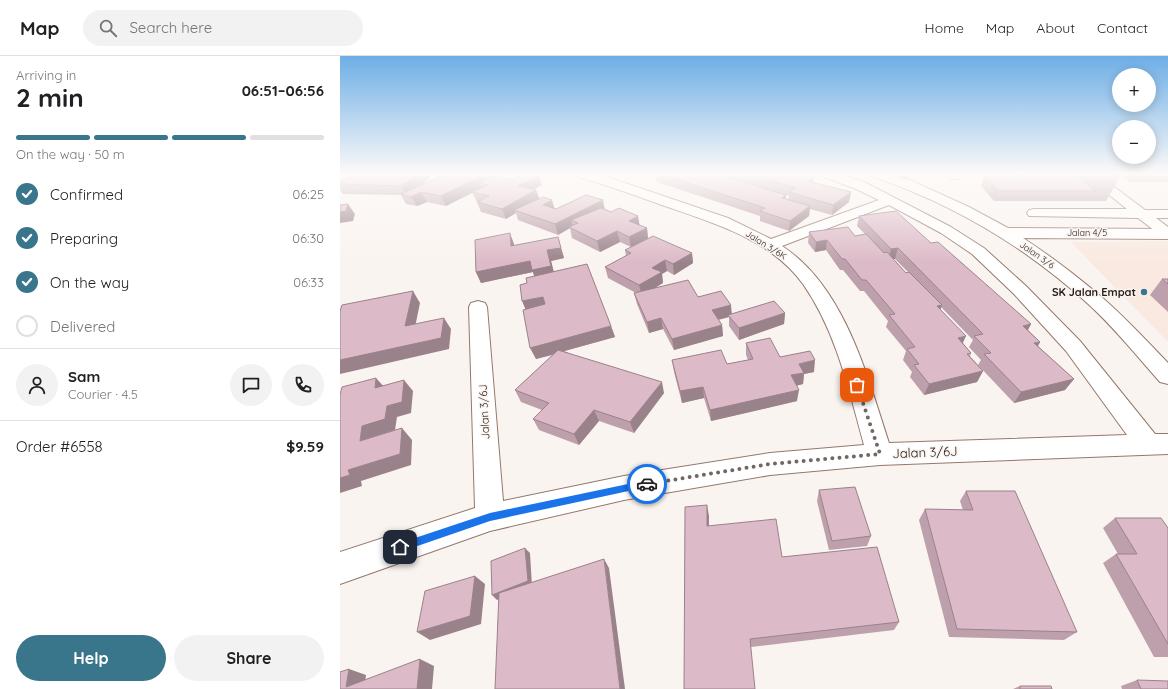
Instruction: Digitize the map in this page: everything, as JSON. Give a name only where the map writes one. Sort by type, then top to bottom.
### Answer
[{"type":"street","name":"Jalan 3/6K","points":[[676,204],[748,232],[770,245],[790,260],[808,278],[827,308],[844,343],[880,454]]},
{"type":"street","points":[[770,245],[881,204]]},
{"type":"street","name":"Jalan 3/6J","points":[[897,204],[946,230],[971,247],[1020,290],[1073,346],[1158,444]]},
{"type":"street","name":"Jalan 3/6","points":[[950,204],[973,214],[1005,233],[1053,266],[1093,298],[1168,376]]},
{"type":"street","points":[[1127,204],[1168,234]]},
{"type":"street","points":[[1034,213],[1168,214]]},
{"type":"street","name":"Jalan 4/5","points":[[1005,233],[1168,234]]},
{"type":"street","name":"Jalan 3/6J","points":[[478,307],[490,517]]},
{"type":"street","name":"Jalan 3/6J","points":[[340,568],[490,517],[624,488],[762,465],[880,454],[1158,444]]},
{"type":"shaded area","name":"SK Jalan Empat","points":[[1168,241],[1168,342],[1071,242]]},
{"type":"building","points":[[348,204],[346,211],[340,212],[340,205]]},
{"type":"building","points":[[482,204],[512,204],[502,209]]},
{"type":"building","points":[[528,204],[546,204],[543,205],[556,209],[568,204],[596,204],[555,224],[514,210]]},
{"type":"building","points":[[751,204],[801,204],[810,206],[790,221],[760,211],[765,208]]},
{"type":"building","points":[[601,208],[611,212],[619,208],[638,216],[629,221],[647,228],[629,237],[617,231],[597,241],[569,227],[578,223],[571,220]]},
{"type":"building","points":[[896,211],[931,243],[938,242],[1031,324],[1023,326],[1040,342],[1034,343],[1074,379],[1021,392],[984,354],[991,353],[974,336],[983,334],[898,248],[891,249],[859,216]]},
{"type":"building","points":[[848,227],[855,236],[866,234],[884,253],[887,252],[906,273],[909,272],[942,305],[937,306],[966,336],[958,338],[971,353],[967,354],[983,371],[929,384],[914,365],[919,364],[907,349],[915,347],[889,315],[895,314],[866,280],[862,280],[845,259],[842,259],[827,240],[816,242],[809,232]]},
{"type":"building","points":[[510,233],[511,246],[558,237],[561,248],[547,250],[551,266],[532,270],[530,261],[476,272],[475,240]]},
{"type":"building","points":[[653,236],[692,253],[673,264],[665,260],[652,268],[662,272],[639,285],[605,267],[631,253],[625,250]]},
{"type":"building","points":[[587,264],[611,326],[530,348],[523,310],[545,304],[543,297],[522,301],[520,285],[527,283],[526,278]]},
{"type":"building","points":[[1162,279],[1168,279],[1168,284]]},
{"type":"building","points":[[688,280],[698,297],[721,291],[731,305],[712,310],[722,325],[672,339],[661,318],[647,322],[634,293]]},
{"type":"building","points":[[413,291],[405,326],[444,318],[441,338],[340,360],[340,311],[342,305]]},
{"type":"building","points":[[774,301],[785,313],[739,328],[728,315]]},
{"type":"building","points":[[770,338],[780,357],[810,351],[815,360],[799,364],[804,373],[791,375],[799,390],[710,410],[703,387],[680,391],[672,360],[721,350],[727,364],[753,359],[746,343]]},
{"type":"building","points":[[558,350],[662,382],[630,422],[594,410],[574,434],[533,419],[549,403],[515,390]]},
{"type":"building","points":[[376,378],[375,388],[404,380],[402,402],[387,406],[385,419],[362,426],[360,441],[402,428],[400,454],[348,470],[350,475],[340,478],[340,395],[342,387]]},
{"type":"building","points":[[855,487],[871,536],[832,541],[819,490]]},
{"type":"building","points":[[966,491],[1015,491],[1077,632],[957,629],[925,509],[973,510]]},
{"type":"building","points":[[707,505],[707,526],[776,519],[782,557],[877,547],[899,622],[750,639],[755,689],[684,689],[685,507]]},
{"type":"building","points":[[1115,518],[1161,518],[1168,528],[1168,644],[1116,554],[1137,554]]},
{"type":"building","points":[[525,548],[528,581],[492,595],[491,561]]},
{"type":"building","points":[[604,559],[620,689],[495,689],[499,593]]},
{"type":"building","points":[[475,576],[470,616],[417,632],[425,591]]},
{"type":"building","points":[[420,659],[417,689],[340,689],[340,672],[349,669],[346,687]]},
{"type":"building","points":[[1137,680],[1168,681],[1168,689],[1141,689]]},
{"type":"building","points":[[1020,686],[1051,686],[1052,689],[1020,689]]},
{"type":"way so far","points":[[647,484],[770,464],[880,454],[857,385]]},
{"type":"place","name":"SK Jalan Empat","points":[[1144,292]]},
{"type":"route","points":[[400,547],[490,517],[647,484]]}]
